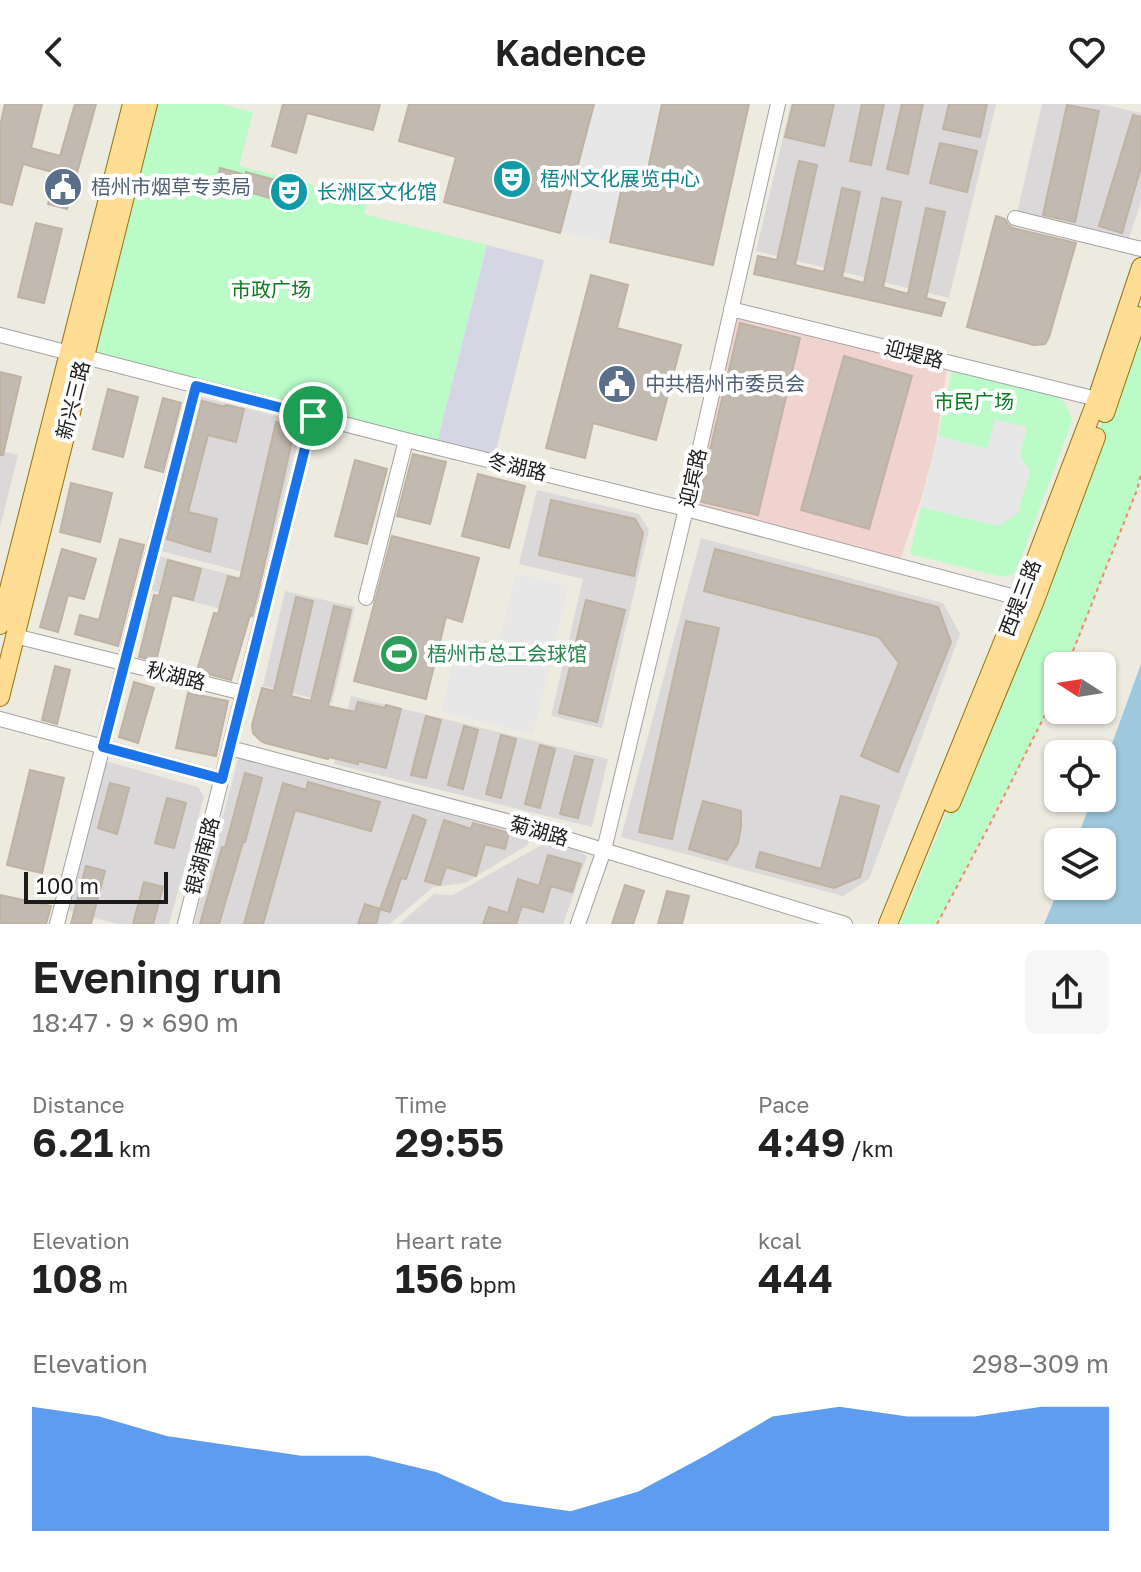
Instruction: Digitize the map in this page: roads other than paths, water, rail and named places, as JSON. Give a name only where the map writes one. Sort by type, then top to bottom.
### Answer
[{"type":"main road","name":"新兴三路","points":[[0,697],[8,630],[76,356],[132,104]]},
{"type":"main road","name":"新兴三路","points":[[76,356],[148,104]]},
{"type":"main road","name":"西堤三路","points":[[888,924],[1027,600],[1141,267]]},
{"type":"main road","name":"西堤三路","points":[[900,924],[1119,374],[1141,306]]},
{"type":"street","name":"迎宾路","points":[[578,924],[604,850],[778,104]]},
{"type":"street","points":[[1015,218],[1141,249]]},
{"type":"street","name":"迎堤路","points":[[731,309],[1097,399]]},
{"type":"street","name":"冬湖路","points":[[0,335],[686,509],[1027,600]]},
{"type":"street","points":[[57,924],[196,386]]},
{"type":"street","name":"银湖南路","points":[[185,924],[313,416]]},
{"type":"street","points":[[366,598],[406,440]]},
{"type":"street","name":"秋湖路","points":[[8,630],[243,693]]},
{"type":"street","points":[[0,719],[222,779]]},
{"type":"street","name":"菊湖路","points":[[230,748],[505,821],[845,924]]},
{"type":"water","points":[[1141,664],[1141,924],[1044,924],[1054,900],[1116,900],[1116,828],[1081,828],[1087,812],[1116,812],[1116,740],[1113,740]]},
{"type":"place","name":"梧州文化展览中心","points":[[512,179]]},
{"type":"place","name":"梧州市烟草专卖局","points":[[63,187]]},
{"type":"place","name":"长洲区文化馆","points":[[289,192]]},
{"type":"place","name":"中共梧州市委员会","points":[[617,384]]},
{"type":"place","name":"梧州市总工会球馆","points":[[399,654]]},
{"type":"park label","name":"市政广场","points":[[271,290]]},
{"type":"park label","name":"市民广场","points":[[974,402]]}]
